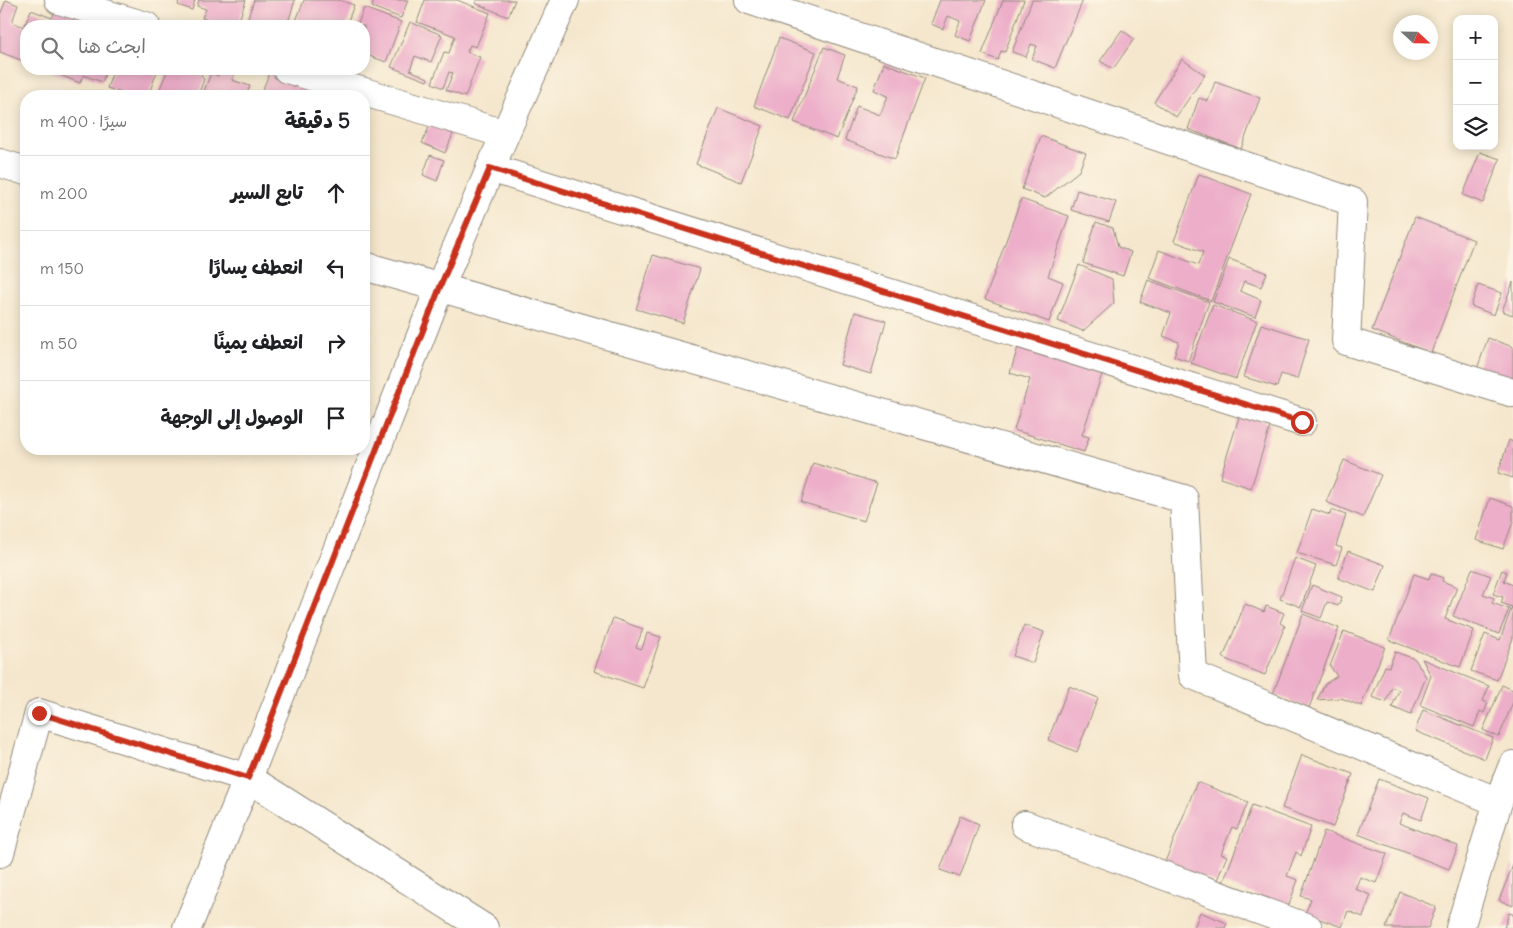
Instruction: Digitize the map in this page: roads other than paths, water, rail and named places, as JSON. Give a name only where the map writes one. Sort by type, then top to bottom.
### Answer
[{"type":"street","points":[[59,0],[126,20]]},
{"type":"street","points":[[186,928],[248,778],[440,287],[504,134],[566,0]]},
{"type":"street","points":[[749,0],[1353,202],[1346,341],[1513,393]]},
{"type":"street","points":[[307,75],[357,90]]},
{"type":"street","points":[[370,94],[504,134]]},
{"type":"street","points":[[0,163],[20,169]]},
{"type":"street","points":[[490,168],[1302,422]]},
{"type":"street","points":[[370,268],[1184,499],[1193,674],[1498,802]]},
{"type":"street","points":[[0,853],[39,713],[248,778],[484,928]]},
{"type":"street","points":[[1460,928],[1498,802],[1513,765]]},
{"type":"street","points":[[1026,825],[1308,928]]}]
